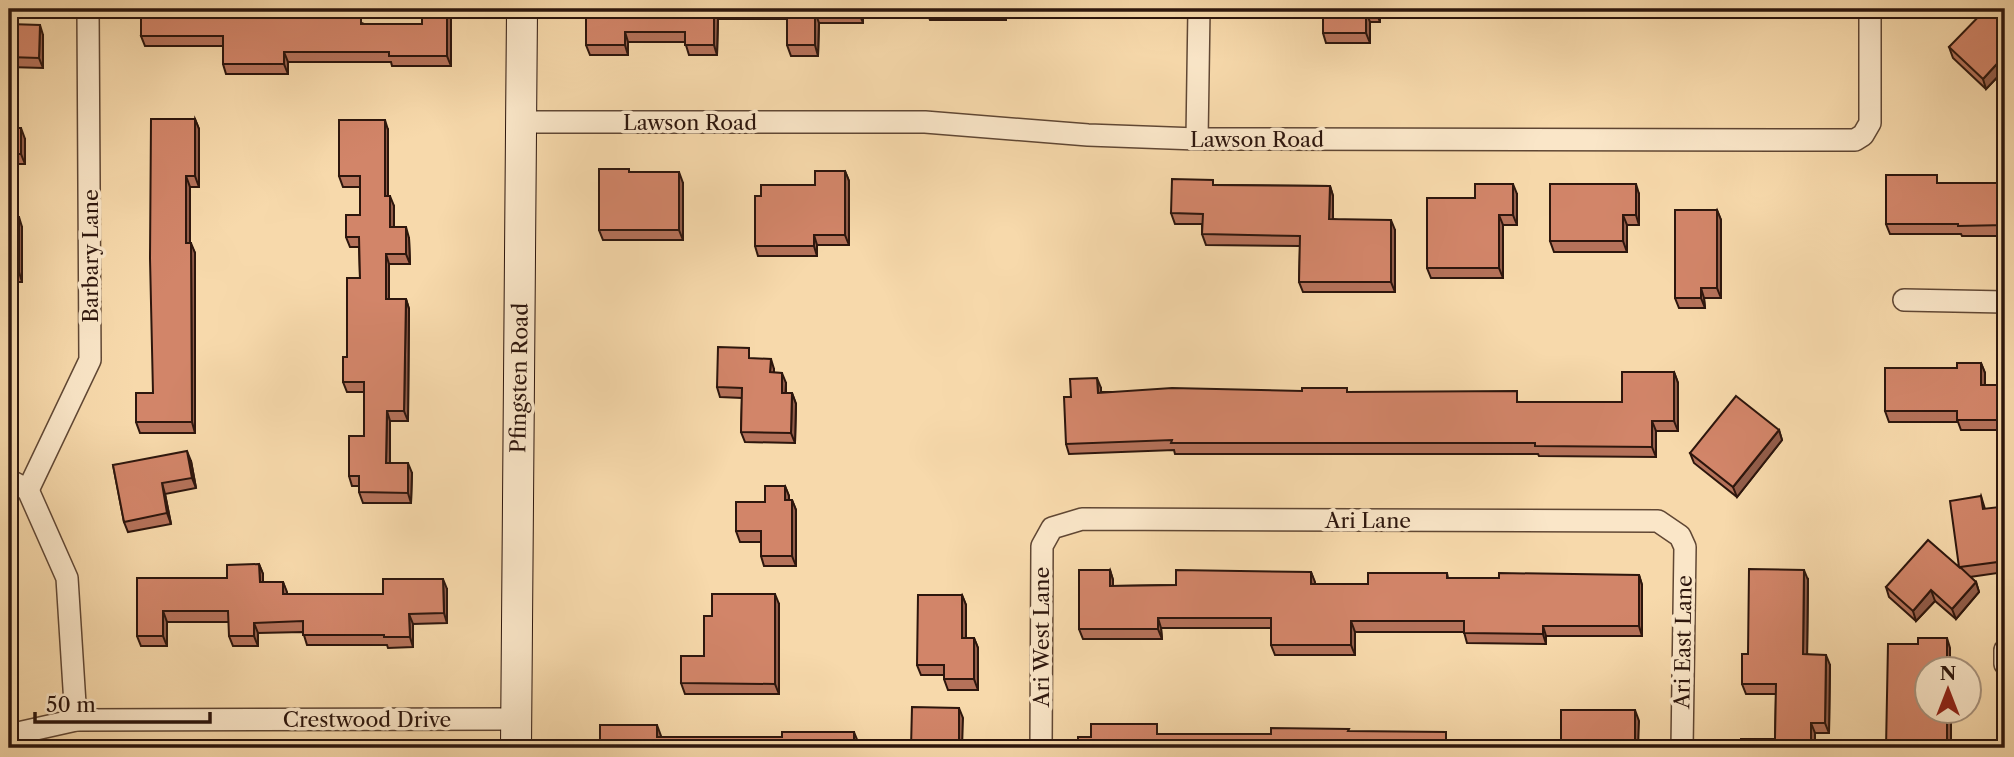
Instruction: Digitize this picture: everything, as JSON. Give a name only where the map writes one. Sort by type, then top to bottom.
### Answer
[{"type":"main road","name":"Pfingsten Road","points":[[516,734],[522,9]]},
{"type":"street","name":"Barbary Lane","points":[[28,490],[90,360],[89,9]]},
{"type":"street","points":[[1197,139],[1199,9]]},
{"type":"street","name":"Lawson Road","points":[[521,122],[925,122],[1088,135],[1197,139],[1855,140],[1863,135],[1870,123],[1870,9]]},
{"type":"street","points":[[1904,300],[2005,302]]},
{"type":"street","points":[[9,480],[28,490],[67,578],[76,720]]},
{"type":"street","name":"Ari Lane","points":[[1052,528],[1082,519],[1658,521],[1680,536]]},
{"type":"street","name":"Ari West Lane","points":[[1041,748],[1042,545],[1052,528]]},
{"type":"street","name":"Ari East Lane","points":[[1680,536],[1685,547],[1682,748]]},
{"type":"street","points":[[2005,650],[2005,664]]},
{"type":"street","name":"Crestwood Drive","points":[[9,735],[76,720],[516,734]]},
{"type":"building","points":[[141,9],[334,9],[334,13],[361,13],[361,24],[422,24],[422,9],[447,9],[447,56],[389,56],[389,52],[284,52],[284,64],[223,64],[223,36],[141,36]]},
{"type":"building","points":[[586,9],[714,9],[714,45],[685,45],[685,32],[625,32],[625,45],[586,45]]},
{"type":"building","points":[[787,9],[860,9],[859,13],[815,12],[815,45],[787,45]]},
{"type":"building","points":[[1003,9],[1003,10],[926,10]]},
{"type":"building","points":[[1323,9],[1376,9],[1376,12],[1366,12],[1366,33],[1323,33]]},
{"type":"building","points":[[1986,9],[2005,9],[2005,55],[1983,79],[1949,47]]},
{"type":"building","points":[[9,24],[40,25],[39,58],[9,57]]},
{"type":"building","points":[[151,119],[195,119],[195,176],[186,176],[186,243],[191,243],[192,422],[136,422],[136,393],[153,393]]},
{"type":"building","points":[[339,120],[385,120],[385,196],[390,196],[390,227],[406,227],[406,254],[386,254],[386,299],[406,299],[404,411],[387,411],[386,463],[408,463],[408,493],[359,492],[359,476],[349,476],[349,436],[364,436],[364,382],[343,382],[343,357],[347,357],[347,278],[360,278],[359,237],[346,237],[346,215],[360,215],[360,176],[339,176]]},
{"type":"building","points":[[9,128],[21,128],[21,154],[9,154]]},
{"type":"building","points":[[599,169],[679,172],[679,230],[599,230]]},
{"type":"building","points":[[815,171],[845,171],[845,235],[814,235],[814,246],[755,246],[755,196],[761,196],[761,185],[815,185]]},
{"type":"building","points":[[1886,175],[1937,175],[1937,183],[2005,183],[2005,225],[1886,224]]},
{"type":"building","points":[[1172,179],[1213,180],[1213,185],[1330,186],[1329,219],[1391,220],[1391,282],[1299,282],[1300,236],[1202,234],[1203,214],[1171,213]]},
{"type":"building","points":[[1475,184],[1513,184],[1513,215],[1499,215],[1499,268],[1427,268],[1427,198],[1475,198]]},
{"type":"building","points":[[1550,184],[1636,184],[1636,215],[1623,215],[1623,241],[1550,241]]},
{"type":"building","points":[[1675,210],[1717,210],[1717,288],[1701,288],[1701,298],[1675,298]]},
{"type":"building","points":[[9,217],[19,217],[19,272],[9,272]]},
{"type":"building","points":[[718,347],[749,348],[749,358],[771,359],[770,372],[782,373],[782,393],[792,393],[791,433],[741,432],[742,388],[717,387]]},
{"type":"building","points":[[1957,363],[1981,363],[1981,385],[2005,385],[2005,420],[1957,420],[1957,411],[1885,411],[1885,368],[1957,368]]},
{"type":"building","points":[[1622,372],[1674,372],[1674,421],[1652,421],[1652,447],[1535,446],[1535,443],[1171,443],[1172,440],[1066,444],[1064,397],[1071,397],[1070,379],[1097,378],[1098,393],[1172,388],[1302,391],[1302,388],[1347,388],[1347,392],[1517,391],[1517,402],[1622,402]]},
{"type":"building","points":[[1736,396],[1779,430],[1733,487],[1690,453]]},
{"type":"building","points":[[187,451],[192,478],[162,483],[167,513],[124,522],[113,465]]},
{"type":"building","points":[[765,486],[785,486],[785,500],[792,500],[792,556],[761,556],[761,531],[736,531],[736,502],[765,502]]},
{"type":"building","points":[[1981,496],[1983,509],[1999,507],[2000,519],[2005,519],[2005,561],[1960,567],[1976,582],[1952,609],[1931,590],[1913,611],[1886,587],[1928,540],[1959,567],[1950,501]]},
{"type":"building","points":[[259,564],[260,582],[283,582],[283,594],[383,594],[383,579],[443,579],[444,613],[409,614],[410,637],[303,635],[303,621],[254,623],[254,636],[229,636],[228,611],[163,611],[163,636],[137,636],[137,578],[227,578],[227,565]]},
{"type":"building","points":[[1749,569],[1804,570],[1803,654],[1826,655],[1825,723],[1811,723],[1811,748],[1741,748],[1741,739],[1775,739],[1776,684],[1742,684],[1742,654],[1748,654]]},
{"type":"building","points":[[1079,570],[1110,570],[1110,586],[1176,585],[1176,570],[1311,572],[1311,584],[1368,584],[1368,573],[1447,573],[1447,578],[1499,578],[1499,573],[1639,575],[1639,626],[1543,626],[1543,634],[1464,633],[1464,621],[1351,621],[1351,645],[1271,645],[1271,618],[1158,618],[1158,629],[1079,629]]},
{"type":"building","points":[[712,594],[775,594],[775,684],[681,683],[681,656],[704,656],[704,616],[712,616]]},
{"type":"building","points":[[918,595],[962,595],[962,638],[974,638],[974,679],[944,679],[944,665],[917,665]]},
{"type":"building","points":[[1918,638],[1947,638],[1947,656],[1912,656],[1912,726],[1947,726],[1947,748],[1886,748],[1888,644],[1918,644]]},
{"type":"building","points":[[912,707],[959,708],[959,748],[911,748]]},
{"type":"building","points":[[1561,710],[1635,710],[1635,748],[1078,748],[1078,737],[1091,737],[1091,724],[1157,724],[1157,734],[1271,734],[1271,728],[1349,729],[1348,731],[1446,732],[1446,743],[1561,743]]},
{"type":"building","points":[[600,725],[657,725],[657,737],[782,737],[782,732],[854,732],[854,748],[600,748]]}]
